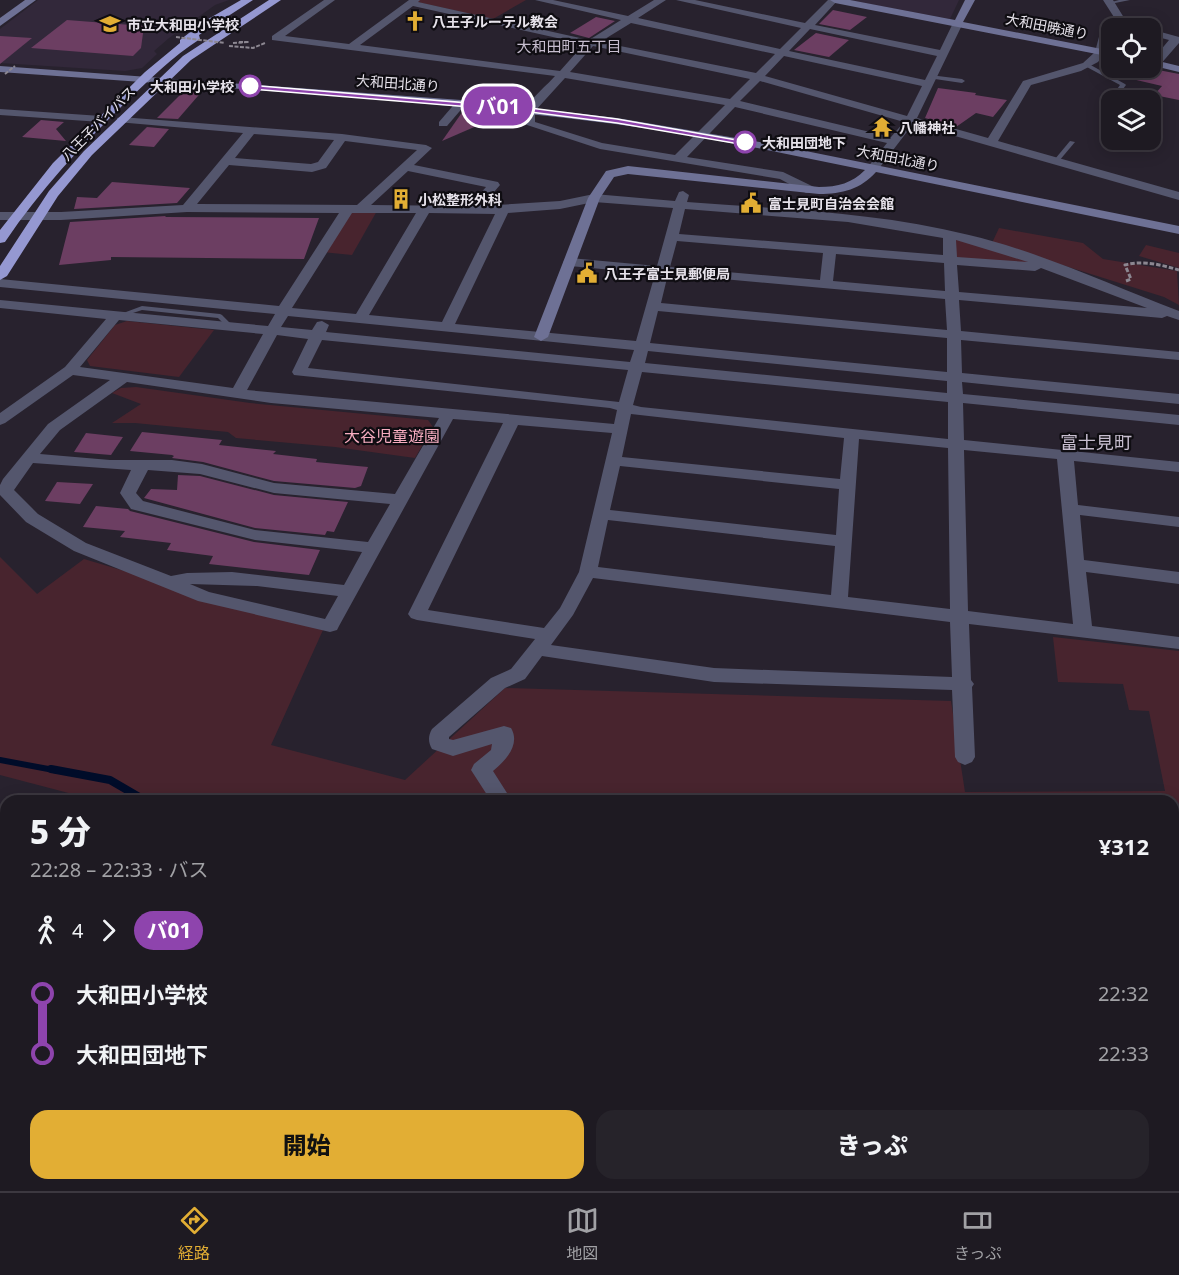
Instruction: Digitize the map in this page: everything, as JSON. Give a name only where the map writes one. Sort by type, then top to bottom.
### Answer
[{"type":"highway","points":[[176,50],[197,30],[248,0]]},
{"type":"highway","name":"八王子バイパス","points":[[0,239],[56,165],[144,79],[176,50],[260,0]]},
{"type":"highway","name":"八王子バイパス","points":[[0,276],[36,217],[76,166],[121,120],[187,58],[221,41],[276,0]]},
{"type":"highway","points":[[221,41],[289,0]]},
{"type":"street","points":[[0,23],[31,0]]},
{"type":"street","points":[[276,38],[330,0]]},
{"type":"street","points":[[540,0],[928,81]]},
{"type":"street","points":[[661,0],[591,44],[530,110],[528,119],[530,124],[600,146],[783,176],[810,190]]},
{"type":"street","points":[[681,0],[943,54]]},
{"type":"street","points":[[678,159],[834,0]]},
{"type":"street","name":"大和田暁通り","points":[[834,0],[1101,52]]},
{"type":"street","points":[[541,337],[594,198],[609,174],[628,170],[834,191],[857,184],[873,168],[910,121],[970,0]]},
{"type":"street","points":[[1109,1],[1114,18]]},
{"type":"street","points":[[351,47],[413,2],[591,44],[758,77],[1179,196]]},
{"type":"street","points":[[1161,35],[1178,39]]},
{"type":"street","points":[[276,38],[563,74],[733,103],[893,141]]},
{"type":"street","points":[[1161,55],[1178,39]]},
{"type":"street","points":[[991,143],[1027,83],[1087,65],[1101,56]]},
{"type":"street","points":[[1161,65],[1179,69]]},
{"type":"street","name":"大和田北通り","points":[[2,71],[163,80],[530,110],[702,135],[1179,230]]},
{"type":"street","points":[[444,124],[461,103]]},
{"type":"street","points":[[0,112],[101,119]]},
{"type":"street","points":[[0,127],[16,113]]},
{"type":"street","points":[[121,120],[431,144],[354,209],[284,310],[275,330],[237,392]]},
{"type":"street","points":[[187,208],[251,131]]},
{"type":"street","points":[[226,161],[312,168],[322,165],[342,137]]},
{"type":"street","points":[[405,167],[494,184],[473,209]]},
{"type":"street","points":[[0,216],[36,217],[187,208],[503,210],[560,205],[594,198],[682,199],[848,218],[949,235],[1010,251],[1179,316],[570,262]]},
{"type":"street","points":[[498,795],[480,770],[501,753],[504,733],[453,748],[439,744],[439,734],[498,683],[518,674],[567,611],[588,573],[625,408],[682,199]]},
{"type":"street","points":[[360,319],[425,209]]},
{"type":"street","points":[[446,328],[503,210]]},
{"type":"street","points":[[949,235],[954,335],[959,616],[964,684],[965,757]]},
{"type":"street","points":[[672,237],[1057,269]]},
{"type":"street","points":[[826,284],[830,249]]},
{"type":"street","points":[[0,283],[284,310],[327,317],[641,345],[655,349],[1179,399]]},
{"type":"street","points":[[0,304],[1179,420]]},
{"type":"street","points":[[652,306],[1179,356]]},
{"type":"street","points":[[0,420],[70,370],[119,315]]},
{"type":"street","points":[[327,317],[299,372],[611,404],[640,412],[1179,467]]},
{"type":"street","points":[[70,370],[337,404],[620,429]]},
{"type":"street","points":[[123,378],[54,427],[4,491],[24,512],[53,533],[80,547],[204,597],[330,626],[449,413]]},
{"type":"street","points":[[513,419],[417,614],[543,642],[714,675],[964,684]]},
{"type":"street","points":[[839,602],[852,434]]},
{"type":"street","points":[[1065,456],[1083,632]]},
{"type":"street","points":[[28,458],[110,465],[172,465],[202,469],[232,479],[274,488],[399,500]]},
{"type":"street","points":[[614,461],[847,485]]},
{"type":"street","points":[[142,465],[128,493],[137,505],[255,535],[372,548]]},
{"type":"street","points":[[1070,509],[1179,522]]},
{"type":"street","points":[[602,514],[843,541]]},
{"type":"street","points":[[1076,566],[1179,578]]},
{"type":"street","points":[[588,573],[1179,643]]},
{"type":"street","points":[[170,582],[185,577],[248,580],[348,592]]},
{"type":"lane","points":[[1109,1],[1128,0]]},
{"type":"lane","points":[[1087,65],[1123,85],[1119,90]]},
{"type":"lane","points":[[928,81],[962,81]]},
{"type":"lane","points":[[1057,160],[1072,142]]},
{"type":"path","points":[[176,37],[221,41],[254,48],[276,38]]},
{"type":"path","points":[[2,71],[15,66]]},
{"type":"path","points":[[1113,289],[1131,279],[1125,265],[1135,262],[1153,263],[1179,270]]},
{"type":"shaded area","points":[[38,0],[229,0],[215,5],[169,38],[154,51],[157,54],[142,68],[125,71],[0,63],[0,29]]},
{"type":"shaded area","points":[[848,0],[959,0],[950,19]]},
{"type":"green space","points":[[419,0],[526,0],[493,19],[417,2]]},
{"type":"green space","points":[[348,209],[378,209],[352,255],[322,252]]},
{"type":"green space","points":[[999,228],[1083,243],[1103,259],[1177,271],[1179,305],[1164,297],[992,243]]},
{"type":"green space","points":[[949,235],[1057,269],[951,260]]},
{"type":"green space","points":[[1146,245],[1179,253],[1179,268],[1139,256]]},
{"type":"green space","points":[[127,321],[214,330],[179,377],[90,366],[87,360],[115,325]]},
{"type":"green space","name":"大谷児童遊園","points":[[136,387],[250,403],[428,420],[433,427],[415,458],[335,447],[236,438],[228,432],[112,423],[141,404],[112,393],[121,388]]},
{"type":"green space","points":[[0,557],[37,594],[84,559],[323,630],[271,745],[405,780],[505,688],[951,701],[965,792],[1165,791],[1149,711],[1129,710],[1123,684],[1058,682],[1053,637],[1179,651],[1179,795],[76,795],[0,775]]},
{"type":"building","points":[[833,10],[867,17],[850,30],[819,24]]},
{"type":"building","points":[[596,17],[615,21],[589,38],[570,33]]},
{"type":"building","points":[[67,20],[144,26],[141,48],[133,56],[31,48]]},
{"type":"building","points":[[816,33],[849,40],[829,57],[794,50]]},
{"type":"building","points":[[0,36],[32,38],[0,64]]},
{"type":"building","points":[[1161,71],[1179,74],[1179,100],[1161,96],[1161,90],[1158,90],[1162,86],[1128,78],[1161,78]]},
{"type":"building","points":[[188,87],[204,89],[178,119],[157,118]]},
{"type":"building","points":[[938,88],[1007,100],[993,117],[976,113],[956,127],[925,118]]},
{"type":"building","points":[[463,111],[502,115],[442,141]]},
{"type":"building","points":[[41,120],[64,122],[56,129],[66,141],[22,137]]},
{"type":"building","points":[[147,127],[169,129],[154,147],[129,145]]},
{"type":"building","points":[[112,182],[190,188],[177,203],[74,209],[77,197],[97,198]]},
{"type":"building","points":[[166,216],[319,218],[304,259],[111,257],[111,260],[59,265],[70,222]]},
{"type":"building","points":[[142,432],[222,440],[219,445],[276,451],[273,454],[317,459],[316,462],[368,467],[361,486],[355,488],[274,481],[203,462],[172,458],[174,456],[172,455],[130,451]]},
{"type":"building","points":[[86,433],[123,437],[111,455],[74,452]]},
{"type":"building","points":[[178,475],[200,476],[274,495],[348,502],[334,532],[327,531],[325,535],[255,528],[144,498],[151,489],[177,490]]},
{"type":"building","points":[[57,482],[93,484],[80,504],[45,501]]},
{"type":"building","points":[[96,506],[128,509],[254,542],[320,550],[309,575],[209,564],[213,556],[167,550],[171,543],[120,537],[125,531],[83,527]]},
{"type":"waterway","points":[[0,760],[59,771]]},
{"type":"waterway","points":[[51,769],[110,780],[136,795]]},
{"type":"bus line","name":"バ01","points":[[250,86],[530,110],[678,130],[745,142]]},
{"type":"place","name":"八王子ルーテル教会","points":[[415,21]]},
{"type":"place","name":"市立大和田小学校","points":[[110,24]]},
{"type":"place","name":"大和田小学校","points":[[250,86]]},
{"type":"place","name":"八幡神社","points":[[882,127]]},
{"type":"place","name":"大和田団地下","points":[[745,142]]},
{"type":"place","name":"小松整形外科","points":[[401,199]]},
{"type":"place","name":"富士見町自治会会館","points":[[751,203]]},
{"type":"place","name":"八王子富士見郵便局","points":[[587,273]]},
{"type":"district","name":"大和田町五丁目","points":[[569,46]]},
{"type":"district","name":"富士見町","points":[[1096,442]]}]
